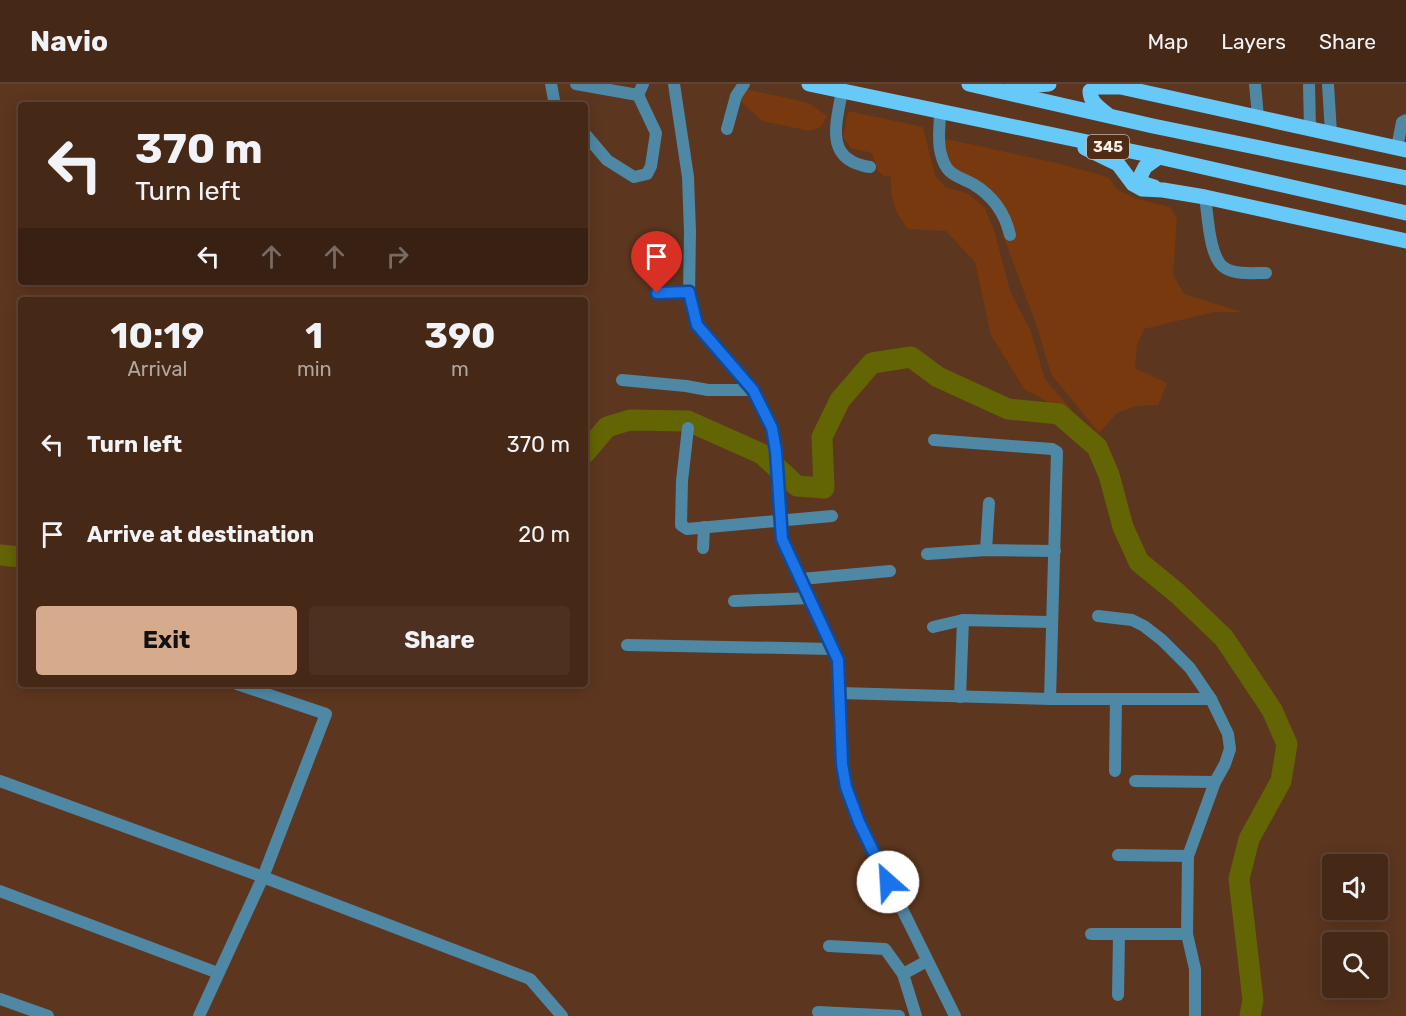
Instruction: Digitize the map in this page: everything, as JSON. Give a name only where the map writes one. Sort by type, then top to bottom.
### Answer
[{"type":"main road","name":"345","points":[[808,84],[1159,157],[1406,213]]},
{"type":"main road","name":"345","points":[[969,84],[1109,116],[1406,178]]},
{"type":"main road","points":[[987,88],[1049,84]]},
{"type":"main road","points":[[1109,116],[1095,105],[1090,97],[1090,91],[1097,87],[1121,86],[1401,149]]},
{"type":"main road","points":[[1065,138],[1118,164],[1133,184],[1142,189],[1205,197],[1406,241]]},
{"type":"main road","points":[[1159,157],[1145,168],[1140,177],[1144,184],[1163,190]]},
{"type":"street","points":[[551,84],[554,102]]},
{"type":"street","points":[[576,84],[640,89],[656,133],[651,166],[646,174],[634,177],[607,160],[588,138]]},
{"type":"street","points":[[674,84],[688,177],[689,292],[697,325],[753,390],[772,428],[776,451],[782,539],[838,660],[842,764],[846,787],[859,822],[955,1016]]},
{"type":"street","points":[[727,129],[736,96],[744,84]]},
{"type":"street","points":[[1255,84],[1258,117]]},
{"type":"street","points":[[1309,84],[1310,129]]},
{"type":"street","points":[[1328,84],[1331,133]]},
{"type":"street","points":[[842,91],[835,128],[839,149],[844,158],[854,165],[870,167]]},
{"type":"street","points":[[940,112],[940,152],[946,168],[950,173],[976,186],[990,197],[1001,210],[1010,236]]},
{"type":"street","points":[[1401,149],[1402,122],[1406,120]]},
{"type":"street","points":[[1205,197],[1211,239],[1218,262],[1235,272],[1266,273]]},
{"type":"street","points":[[657,293],[689,292]]},
{"type":"street","points":[[622,381],[708,390],[753,390]]},
{"type":"street","points":[[688,428],[682,481],[681,525],[687,529],[832,516]]},
{"type":"street","points":[[934,440],[1052,449],[1057,452],[1050,699]]},
{"type":"street","points":[[986,550],[989,503]]},
{"type":"street","points":[[703,548],[704,527]]},
{"type":"street","points":[[927,554],[986,550],[1055,551]]},
{"type":"street","points":[[801,579],[890,571]]},
{"type":"street","points":[[734,600],[811,598]]},
{"type":"street","points":[[1098,616],[1132,620],[1162,640],[1190,668],[1211,699],[1228,734],[1230,749],[1215,782],[1188,856],[1187,934],[1195,969],[1195,1016]]},
{"type":"street","points":[[933,627],[963,620],[1052,622]]},
{"type":"street","points":[[960,697],[963,620]]},
{"type":"street","points":[[627,645],[833,649]]},
{"type":"street","points":[[199,1016],[263,877],[326,714],[246,687]]},
{"type":"street","points":[[840,693],[1050,699],[1211,699]]},
{"type":"street","points":[[1115,771],[1116,699]]},
{"type":"street","points":[[0,781],[263,877],[530,979],[562,1016]]},
{"type":"street","points":[[1135,781],[1215,782]]},
{"type":"street","points":[[1118,855],[1188,856]]},
{"type":"street","points":[[0,891],[218,973]]},
{"type":"street","points":[[1091,934],[1119,936],[1187,934]]},
{"type":"street","points":[[1118,995],[1119,936]]},
{"type":"street","points":[[829,946],[885,949],[903,974],[916,1016]]},
{"type":"street","points":[[903,974],[927,961]]},
{"type":"street","points":[[0,999],[48,1016]]},
{"type":"street","points":[[818,1012],[899,1016]]},
{"type":"shaded area","points":[[746,89],[809,103],[827,116],[821,127],[809,131],[762,121],[738,99]]},
{"type":"shaded area","points":[[848,111],[923,127],[935,176],[946,187],[969,194],[985,208],[995,233],[1010,291],[1031,332],[1045,379],[1094,436],[1041,398],[1025,390],[991,335],[975,262],[946,231],[908,229],[894,205],[891,177],[884,176],[878,171],[872,153],[851,148],[843,137]]},
{"type":"shaded area","points":[[942,138],[1061,164],[1108,177],[1117,189],[1134,198],[1170,207],[1177,219],[1173,274],[1184,294],[1242,312],[1214,312],[1144,329],[1137,345],[1135,368],[1167,383],[1158,405],[1137,406],[1117,413],[1099,433],[1051,374],[1037,327],[1002,232],[996,204],[940,163]]},
{"type":"waterway","points":[[588,449],[607,427],[630,420],[688,421],[762,454],[797,486],[824,488],[822,437],[840,400],[872,363],[911,357],[938,377],[1008,409],[1059,414],[1097,447],[1109,475],[1123,527],[1139,562],[1177,593],[1224,638],[1272,710],[1287,744],[1281,781],[1249,839],[1239,879],[1253,1000],[1250,1016]]},
{"type":"waterway","points":[[0,555],[18,557]]},
{"type":"route","points":[[657,293],[689,292],[697,325],[753,390],[772,428],[776,451],[782,539],[838,660],[842,764],[846,787],[859,822],[888,882]]}]
